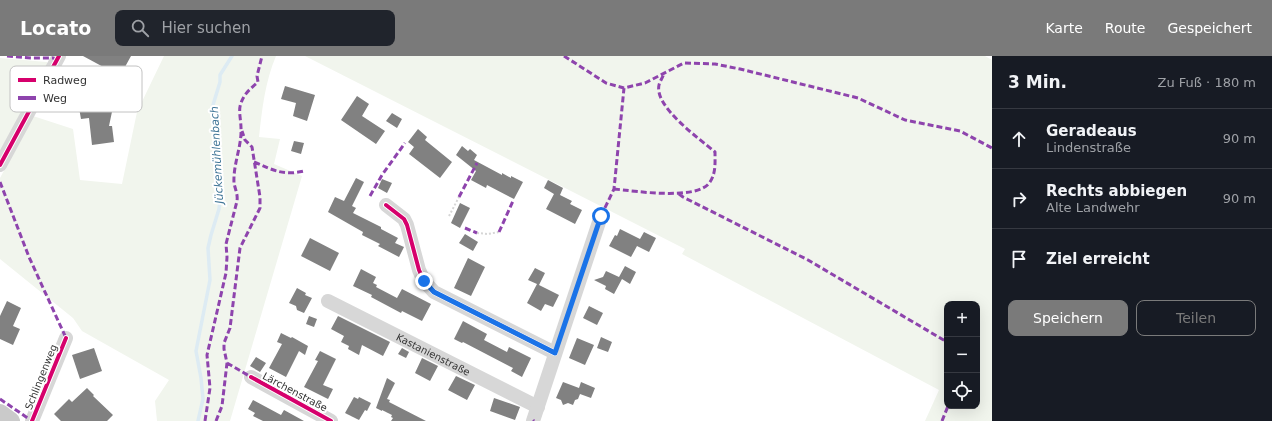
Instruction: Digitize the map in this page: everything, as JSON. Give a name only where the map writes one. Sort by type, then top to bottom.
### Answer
[{"type":"main road","points":[[0,413],[11,421]]},
{"type":"street","points":[[54,66],[59,56]]},
{"type":"street","points":[[0,165],[29,112]]},
{"type":"street","points":[[386,205],[404,219],[407,225],[418,270],[424,281],[434,292],[555,353]]},
{"type":"street","points":[[533,421],[601,216]]},
{"type":"street","name":"Kastanienstraße","points":[[328,301],[538,407]]},
{"type":"street","name":"Schlingenweg","points":[[32,421],[66,338]]},
{"type":"street","name":"Lärchenstraße","points":[[250,377],[331,421]]},
{"type":"path","points":[[449,216],[458,197]]},
{"type":"path","points":[[476,233],[488,234],[499,232]]},
{"type":"shaded area","points":[[164,56],[276,56],[267,86],[259,137],[280,139],[274,164],[302,176],[230,421],[157,421],[155,401],[169,380],[82,331],[73,318],[0,259],[0,178],[33,116],[73,129],[80,180],[122,184],[137,112],[142,112],[142,102]]},
{"type":"shaded area","points":[[305,56],[985,56],[992,60],[992,421],[925,421],[939,390],[682,254],[685,249]]},
{"type":"shaded area","points":[[0,58],[47,62],[49,66],[10,66],[10,112],[22,112],[0,151]]},
{"type":"building","points":[[83,56],[131,56],[126,66],[102,66]]},
{"type":"building","points":[[285,86],[315,95],[307,121],[293,116],[296,103],[281,99]]},
{"type":"building","points":[[357,96],[369,104],[362,116],[385,131],[376,144],[341,120]]},
{"type":"building","points":[[80,112],[112,112],[109,126],[112,126],[114,142],[92,145],[89,118],[81,119]]},
{"type":"building","points":[[392,113],[402,119],[397,128],[386,121]]},
{"type":"building","points":[[418,129],[427,137],[425,140],[452,162],[440,178],[409,154],[414,147],[408,142]]},
{"type":"building","points":[[294,141],[304,143],[301,154],[291,151]]},
{"type":"building","points":[[462,146],[468,151],[470,149],[477,155],[474,160],[502,175],[502,173],[523,182],[514,199],[487,185],[486,188],[471,180],[476,171],[456,155]]},
{"type":"building","points":[[356,178],[364,182],[352,206],[356,208],[353,213],[381,227],[381,229],[398,238],[395,243],[404,247],[399,257],[378,246],[380,244],[362,235],[363,232],[328,212],[335,197],[344,201]]},
{"type":"building","points":[[382,179],[392,183],[387,193],[378,188]]},
{"type":"building","points":[[548,180],[563,188],[560,195],[572,201],[570,204],[582,210],[575,224],[546,209],[554,194],[544,188]]},
{"type":"building","points":[[460,203],[470,208],[460,228],[451,223]]},
{"type":"building","points":[[620,229],[640,239],[644,232],[656,238],[649,252],[637,246],[631,257],[609,246],[615,235],[617,236]]},
{"type":"building","points":[[465,234],[478,242],[473,251],[459,243]]},
{"type":"building","points":[[310,238],[339,253],[330,271],[301,256]]},
{"type":"building","points":[[468,258],[485,267],[471,296],[454,288]]},
{"type":"building","points":[[625,266],[636,272],[630,284],[622,279],[614,294],[605,289],[606,286],[594,280],[603,277],[606,271],[619,277]]},
{"type":"building","points":[[535,268],[545,273],[539,285],[559,295],[553,307],[545,304],[541,311],[527,303],[537,284],[528,280]]},
{"type":"building","points":[[361,269],[376,277],[373,283],[377,285],[376,287],[397,298],[402,289],[431,304],[422,321],[402,311],[401,313],[371,297],[372,295],[353,286]]},
{"type":"building","points":[[297,288],[306,293],[305,295],[312,298],[304,313],[297,310],[296,306],[289,303]]},
{"type":"building","points":[[7,301],[21,308],[13,326],[20,329],[13,345],[0,339],[0,316]]},
{"type":"building","points":[[589,306],[603,313],[597,325],[583,318]]},
{"type":"building","points":[[309,316],[317,319],[314,327],[306,324]]},
{"type":"building","points":[[338,316],[390,342],[383,356],[362,345],[359,355],[348,349],[349,346],[341,342],[344,336],[331,329]]},
{"type":"building","points":[[463,321],[487,334],[484,340],[507,352],[509,347],[531,358],[522,377],[511,371],[513,368],[463,342],[462,343],[454,339]]},
{"type":"building","points":[[281,333],[308,346],[305,355],[299,351],[286,377],[269,368],[282,344],[277,342]]},
{"type":"building","points":[[601,337],[612,342],[608,352],[597,348]]},
{"type":"building","points":[[577,338],[594,345],[585,365],[569,358]]},
{"type":"building","points":[[94,348],[102,371],[80,379],[72,355]]},
{"type":"building","points":[[402,348],[409,352],[406,358],[398,354]]},
{"type":"building","points":[[320,351],[336,359],[323,385],[333,389],[328,399],[304,387],[318,361],[315,360]]},
{"type":"building","points":[[256,357],[266,363],[260,372],[250,366]]},
{"type":"building","points":[[422,358],[438,366],[430,381],[415,373]]},
{"type":"building","points":[[456,376],[475,385],[467,400],[448,390]]},
{"type":"building","points":[[387,378],[395,383],[387,399],[390,400],[389,402],[426,421],[391,421],[393,418],[391,417],[392,415],[376,408]]},
{"type":"building","points":[[563,382],[579,388],[581,382],[595,388],[591,398],[580,394],[573,405],[568,403],[563,405],[561,400],[556,398]]},
{"type":"building","points":[[87,388],[94,395],[93,396],[113,415],[107,421],[61,421],[54,414],[69,399],[72,402]]},
{"type":"building","points":[[354,397],[358,399],[359,397],[371,403],[367,411],[365,410],[359,420],[345,413]]},
{"type":"building","points":[[494,398],[520,407],[515,420],[490,411]]},
{"type":"building","points":[[253,400],[281,415],[284,410],[304,421],[263,421],[253,416],[255,413],[248,409]]},
{"type":"waterway","name":"Jückemühlenbach","points":[[198,421],[203,399],[196,351],[210,280],[208,248],[219,209],[221,189],[213,105],[220,82],[220,75],[232,56]]},
{"type":"marked path","points":[[7,56],[53,58],[57,60]]},
{"type":"marked path","points":[[205,421],[210,388],[207,355],[226,273],[226,244],[237,201],[234,176],[241,135],[240,106],[246,94],[258,82],[257,76],[262,56]]},
{"type":"marked path","points":[[564,56],[606,83],[624,88],[645,83],[684,63],[715,64],[740,69],[858,98],[905,120],[960,131],[992,148]]},
{"type":"marked path","points":[[614,189],[650,193],[680,193],[703,188],[712,179],[715,168],[715,152],[689,131],[664,103],[659,94],[659,85],[664,73]]},
{"type":"marked path","points":[[601,216],[614,189],[624,88]]},
{"type":"marked path","points":[[216,421],[222,406],[227,363],[224,343],[230,328],[240,248],[260,208],[260,197],[252,147],[245,140],[242,131]]},
{"type":"marked path","points":[[370,196],[382,175],[405,143]]},
{"type":"marked path","points":[[254,162],[278,171],[290,173],[304,171]]},
{"type":"marked path","points":[[459,197],[477,163]]},
{"type":"marked path","points":[[0,182],[29,257],[66,338]]},
{"type":"marked path","points":[[679,194],[808,260],[944,340]]},
{"type":"marked path","points":[[499,232],[513,201]]},
{"type":"marked path","points":[[465,228],[477,233]]},
{"type":"marked path","points":[[227,363],[251,377]]},
{"type":"marked path","points":[[0,399],[32,421]]},
{"type":"marked path","points":[[942,421],[947,409]]},
{"type":"cycle path","points":[[54,66],[59,56]]},
{"type":"cycle path","points":[[0,165],[29,112]]},
{"type":"cycle path","points":[[386,205],[404,219],[419,270],[424,281],[434,292],[555,353]]},
{"type":"cycle path","points":[[32,421],[66,338]]},
{"type":"cycle path","points":[[251,377],[331,421]]},
{"type":"route","points":[[424,281],[434,292],[555,353],[601,216]]}]
